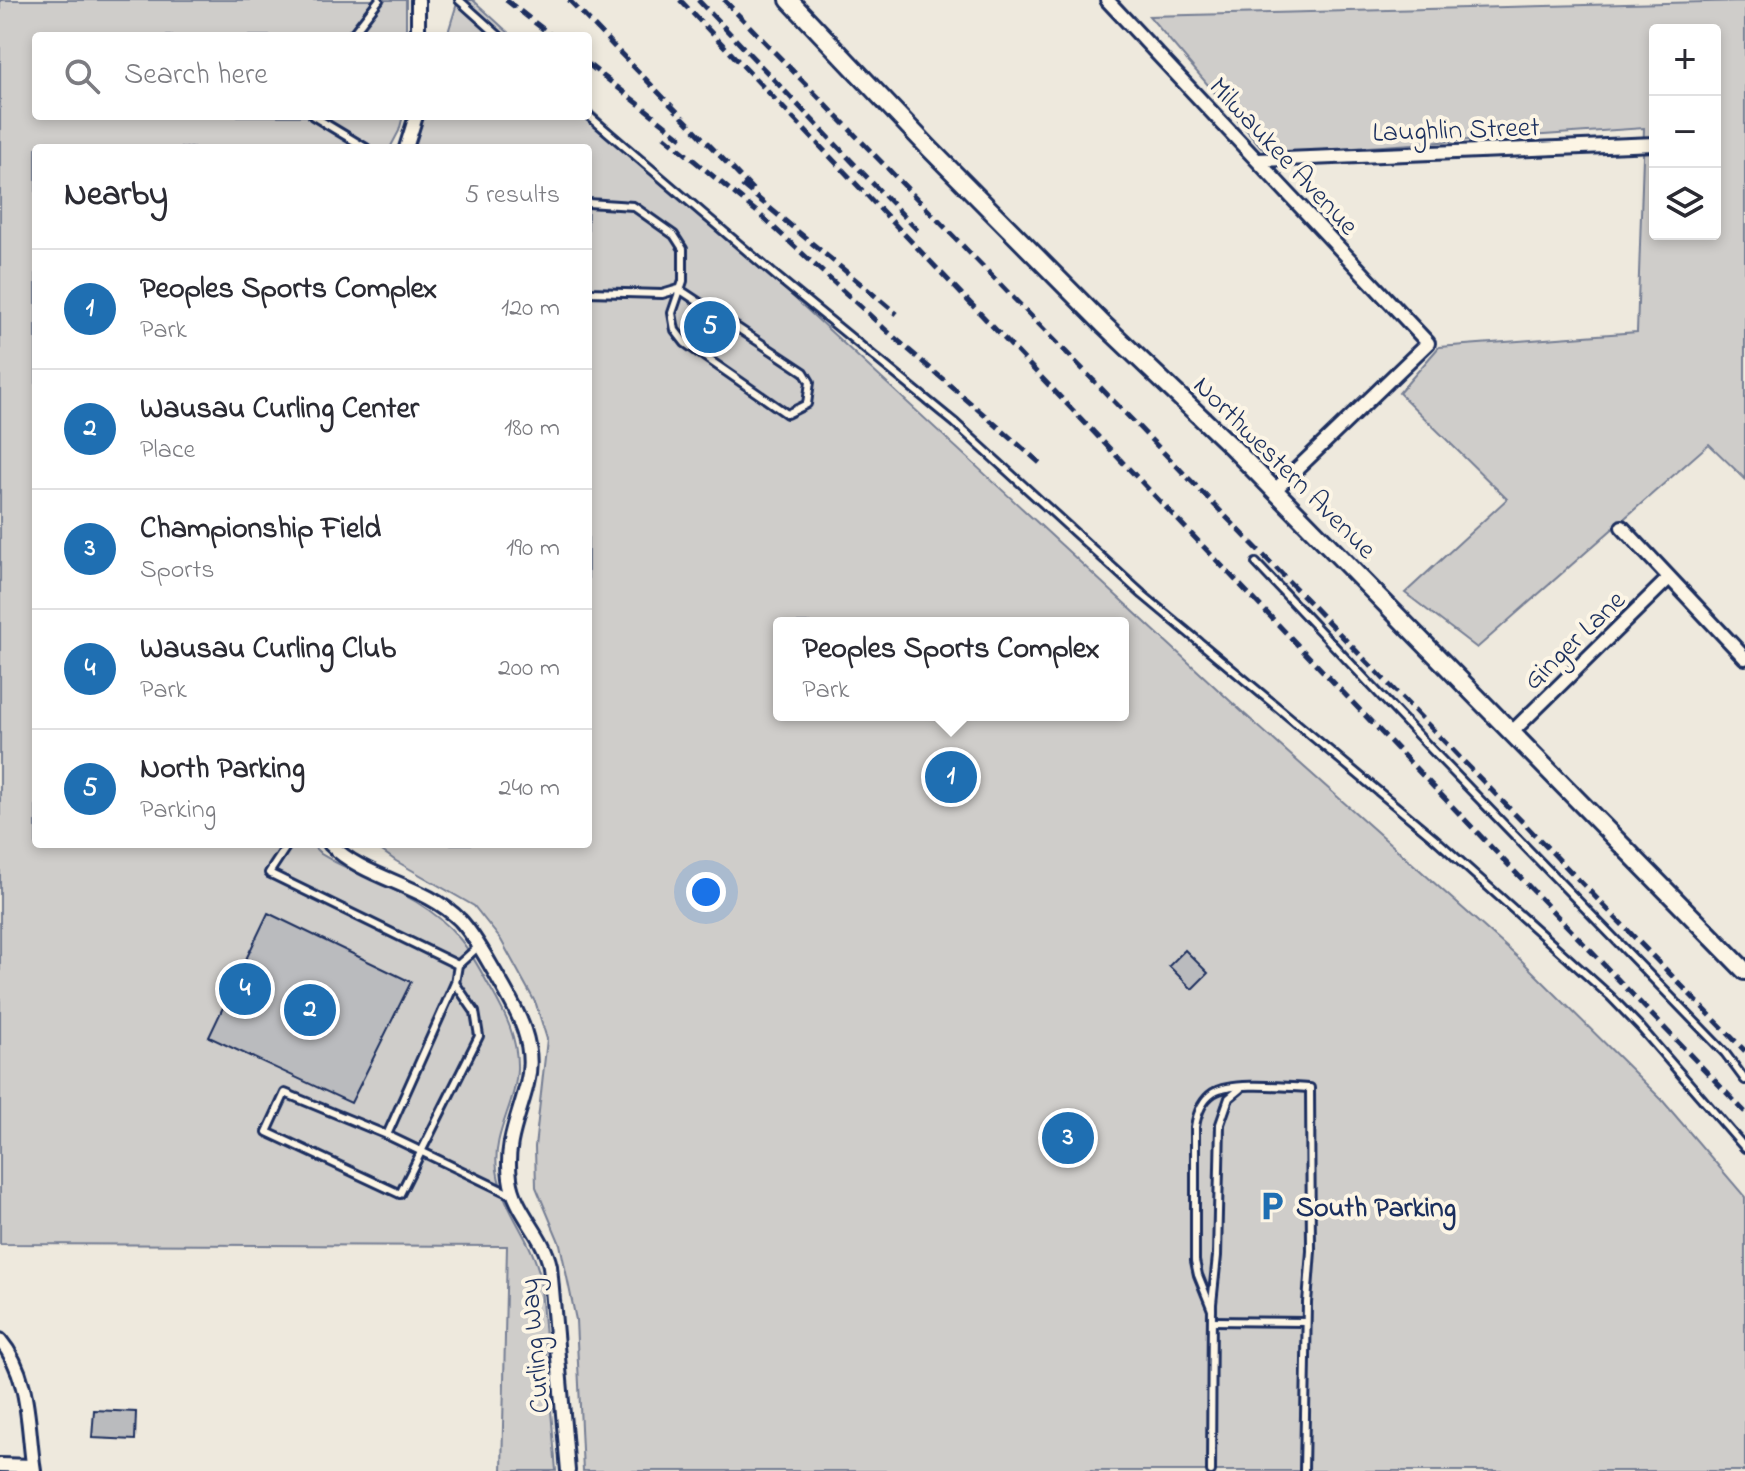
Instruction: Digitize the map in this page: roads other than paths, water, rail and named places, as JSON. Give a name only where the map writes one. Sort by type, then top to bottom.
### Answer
[{"type":"street","points":[[418,0],[418,32]]},
{"type":"street","name":"Northwestern Avenue","points":[[789,0],[930,149],[1103,324],[1275,490],[1745,971]]},
{"type":"street","name":"Milwaukee Avenue","points":[[1107,0],[1428,343],[1275,490]]},
{"type":"street","points":[[407,144],[415,120]]},
{"type":"street","name":"Laughlin Street","points":[[1259,160],[1649,144]]},
{"type":"street","points":[[1622,527],[1745,658]]},
{"type":"street","name":"Ginger Lane","points":[[1512,732],[1668,579]]},
{"type":"street","name":"Curling Way","points":[[336,848],[362,867],[443,907],[461,921],[520,1016],[529,1051],[527,1083],[509,1141],[509,1171],[514,1196],[540,1241],[550,1266],[568,1471]]},
{"type":"street","points":[[0,1340],[17,1366],[24,1391],[34,1468],[0,1465]]},
{"type":"lane","points":[[354,32],[379,0]]},
{"type":"lane","points":[[459,0],[495,32]]},
{"type":"lane","points":[[592,118],[776,276],[955,423],[1143,595],[1433,837],[1610,996],[1745,1148]]},
{"type":"lane","points":[[320,120],[359,144]]},
{"type":"lane","points":[[592,203],[633,206],[674,235],[683,249],[683,281],[679,289],[672,321],[685,343],[787,414],[807,404],[810,382],[804,372],[679,289],[662,294],[592,292]]},
{"type":"lane","points":[[1256,563],[1725,1053],[1745,1080]]},
{"type":"lane","points":[[285,848],[269,873],[458,965]]},
{"type":"lane","points":[[387,1135],[455,983],[458,965],[479,946]]},
{"type":"lane","points":[[455,983],[475,1012],[479,1036],[422,1151],[400,1194],[267,1132],[285,1093],[387,1135],[422,1151],[514,1196]]},
{"type":"lane","points":[[1211,1471],[1212,1310],[1217,1256],[1220,1124],[1229,1098],[1243,1087]]},
{"type":"lane","points":[[1212,1310],[1195,1261],[1195,1127],[1200,1108],[1219,1089],[1310,1088],[1311,1251],[1306,1322],[1304,1471]]},
{"type":"lane","points":[[1212,1321],[1306,1322]]},
{"type":"railway","points":[[506,0],[547,32]]},
{"type":"railway","points":[[569,0],[754,191]]},
{"type":"railway","points":[[680,0],[1745,1112]]},
{"type":"railway","points":[[698,0],[921,234]]},
{"type":"railway","points":[[724,0],[1745,1051]]},
{"type":"railway","points":[[592,67],[682,138]]},
{"type":"railway","points":[[664,136],[757,212],[887,331],[1041,464]]},
{"type":"railway","points":[[742,185],[897,314]]},
{"type":"place","name":"North Parking","points":[[710,327]]},
{"type":"place","name":"Peoples Sports Complex","points":[[951,777]]},
{"type":"place","name":"Wausau Curling Club","points":[[245,989]]},
{"type":"place","name":"Wausau Curling Center","points":[[310,1010]]},
{"type":"place","name":"Championship Field","points":[[1068,1138]]},
{"type":"place","name":"South Parking","points":[[1272,1206]]}]
